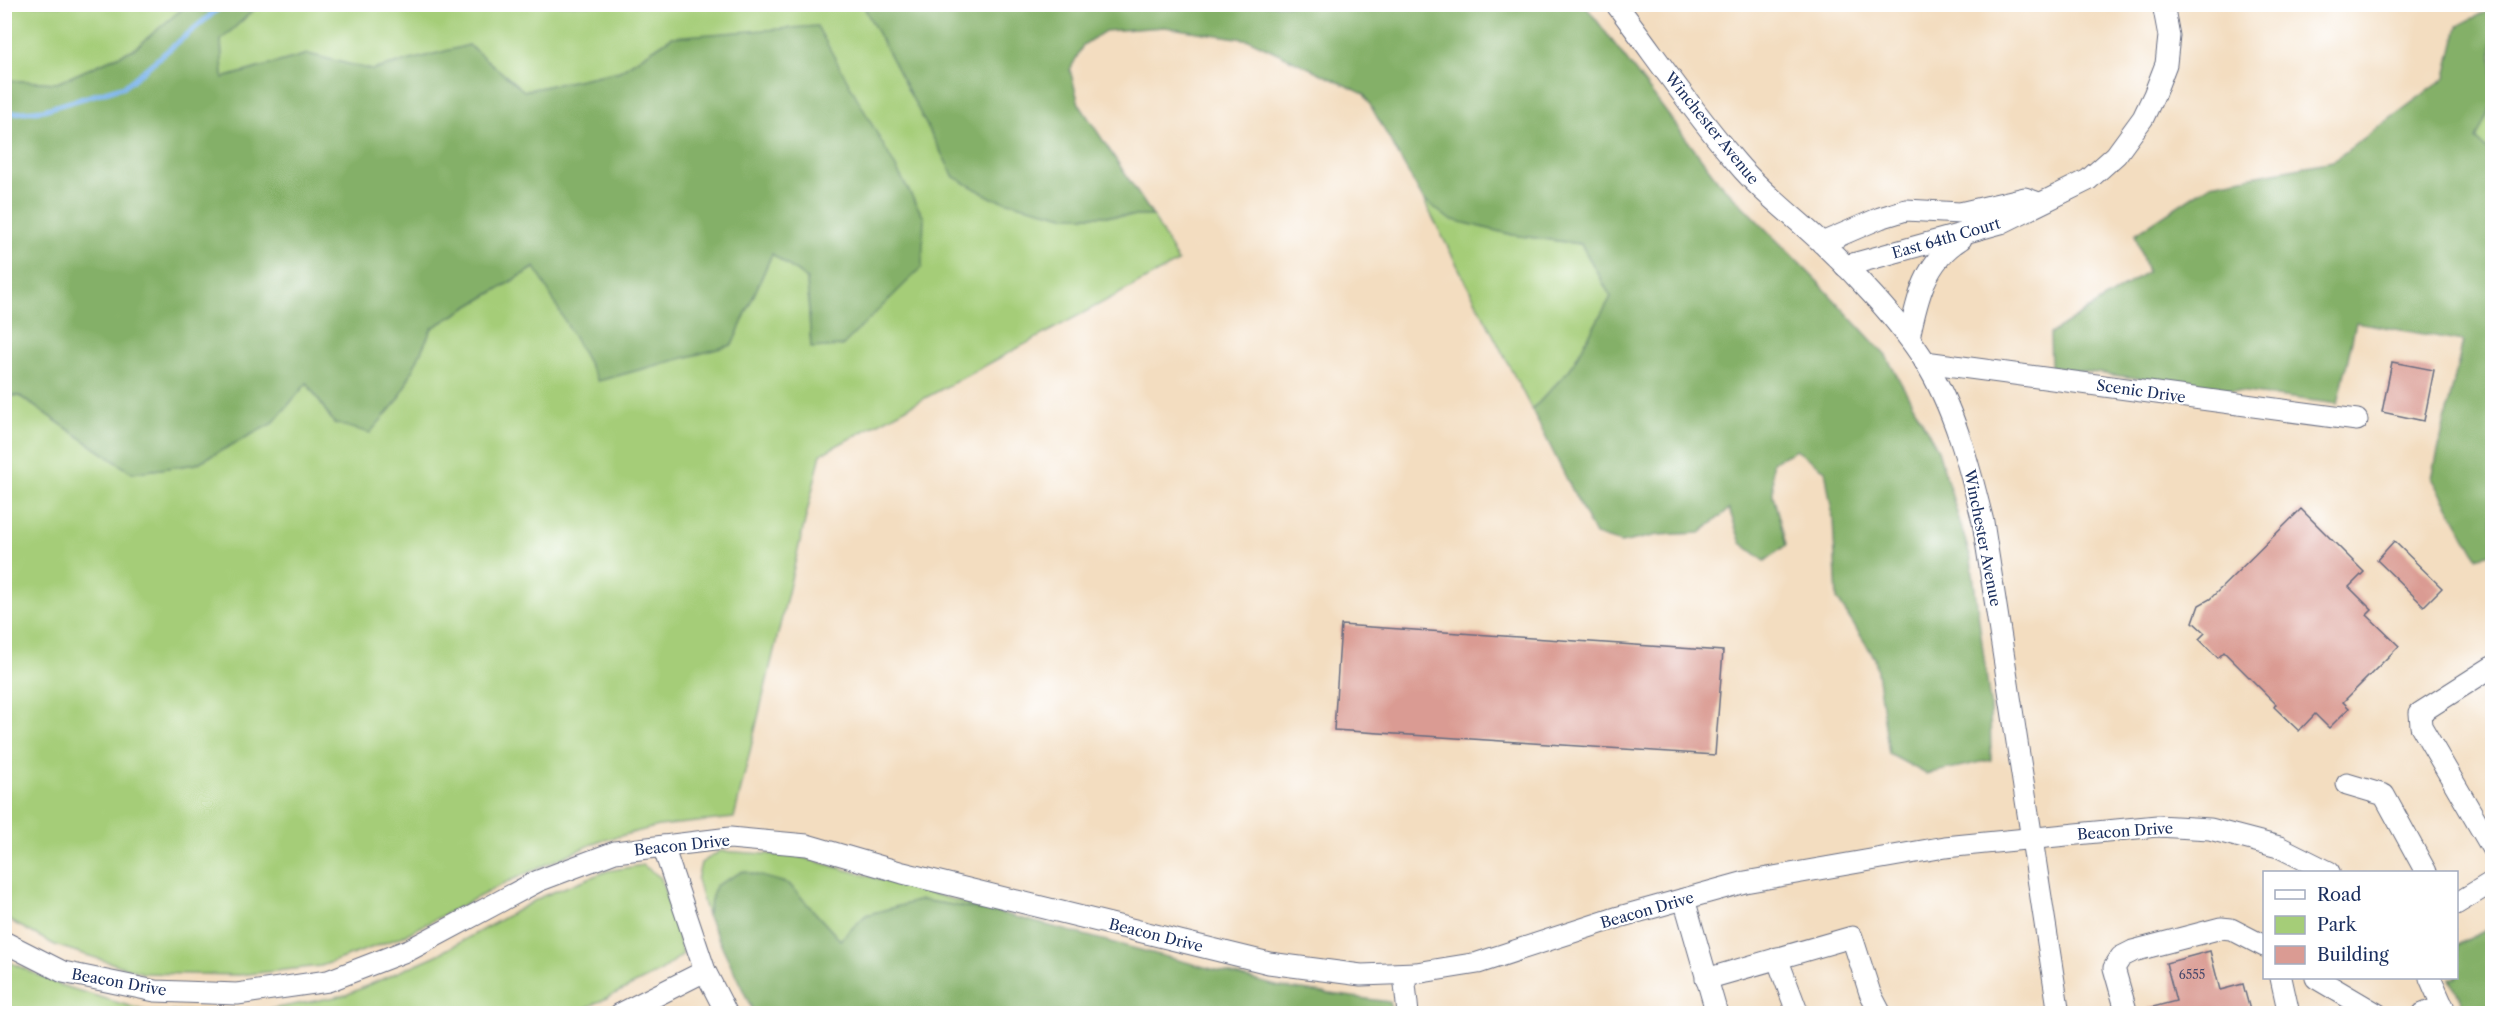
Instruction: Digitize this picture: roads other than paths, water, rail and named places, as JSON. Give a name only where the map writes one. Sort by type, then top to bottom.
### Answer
[{"type":"street","name":"Winchester Avenue","points":[[1616,4],[1737,163],[1773,202],[1822,243],[1845,266],[1909,338],[1925,362],[1950,415],[1969,464],[1983,522],[2059,1014]]},
{"type":"street","name":"East 64th Court","points":[[1845,266],[2001,223],[2088,180],[2116,155],[2143,118],[2166,64],[2169,36],[2163,4]]},
{"type":"street","points":[[1822,243],[1880,218],[1906,210],[1960,213],[2025,198],[2039,203]]},
{"type":"street","points":[[1909,338],[1925,276],[1940,254],[1959,240],[1982,228]]},
{"type":"street","name":"Scenic Drive","points":[[1925,362],[2357,420]]},
{"type":"street","points":[[2493,667],[2420,713],[2421,726],[2493,848]]},
{"type":"street","points":[[2347,784],[2384,795],[2425,871]]},
{"type":"street","name":"Beacon Drive","points":[[4,942],[63,972],[155,991],[237,994],[328,981],[411,949],[538,881],[615,852],[730,838],[807,845],[903,873],[1269,963],[1361,975],[1404,974],[1478,963],[1619,917],[1746,882],[1945,848],[2157,826],[2210,829],[2279,847],[2325,871]]},
{"type":"street","points":[[663,846],[705,971],[727,1014]]},
{"type":"street","points":[[2458,903],[2493,882]]},
{"type":"street","points":[[1684,899],[1717,1014]]},
{"type":"street","points":[[2127,1014],[2114,968],[2121,957],[2133,951],[2221,928],[2231,929],[2263,945]]},
{"type":"street","points":[[1706,979],[1852,937],[1870,993],[1881,1014]]},
{"type":"street","points":[[1777,958],[1798,1014]]},
{"type":"street","points":[[620,1014],[705,971]]},
{"type":"street","points":[[1404,974],[1408,1014]]},
{"type":"street","points":[[2281,979],[2289,1014]]},
{"type":"street","points":[[2318,979],[2377,1014]]},
{"type":"street","points":[[2430,979],[2438,1011]]},
{"type":"street","points":[[2337,991],[2340,1014]]},
{"type":"waterway","points":[[4,114],[43,110],[125,86],[224,4]]}]
